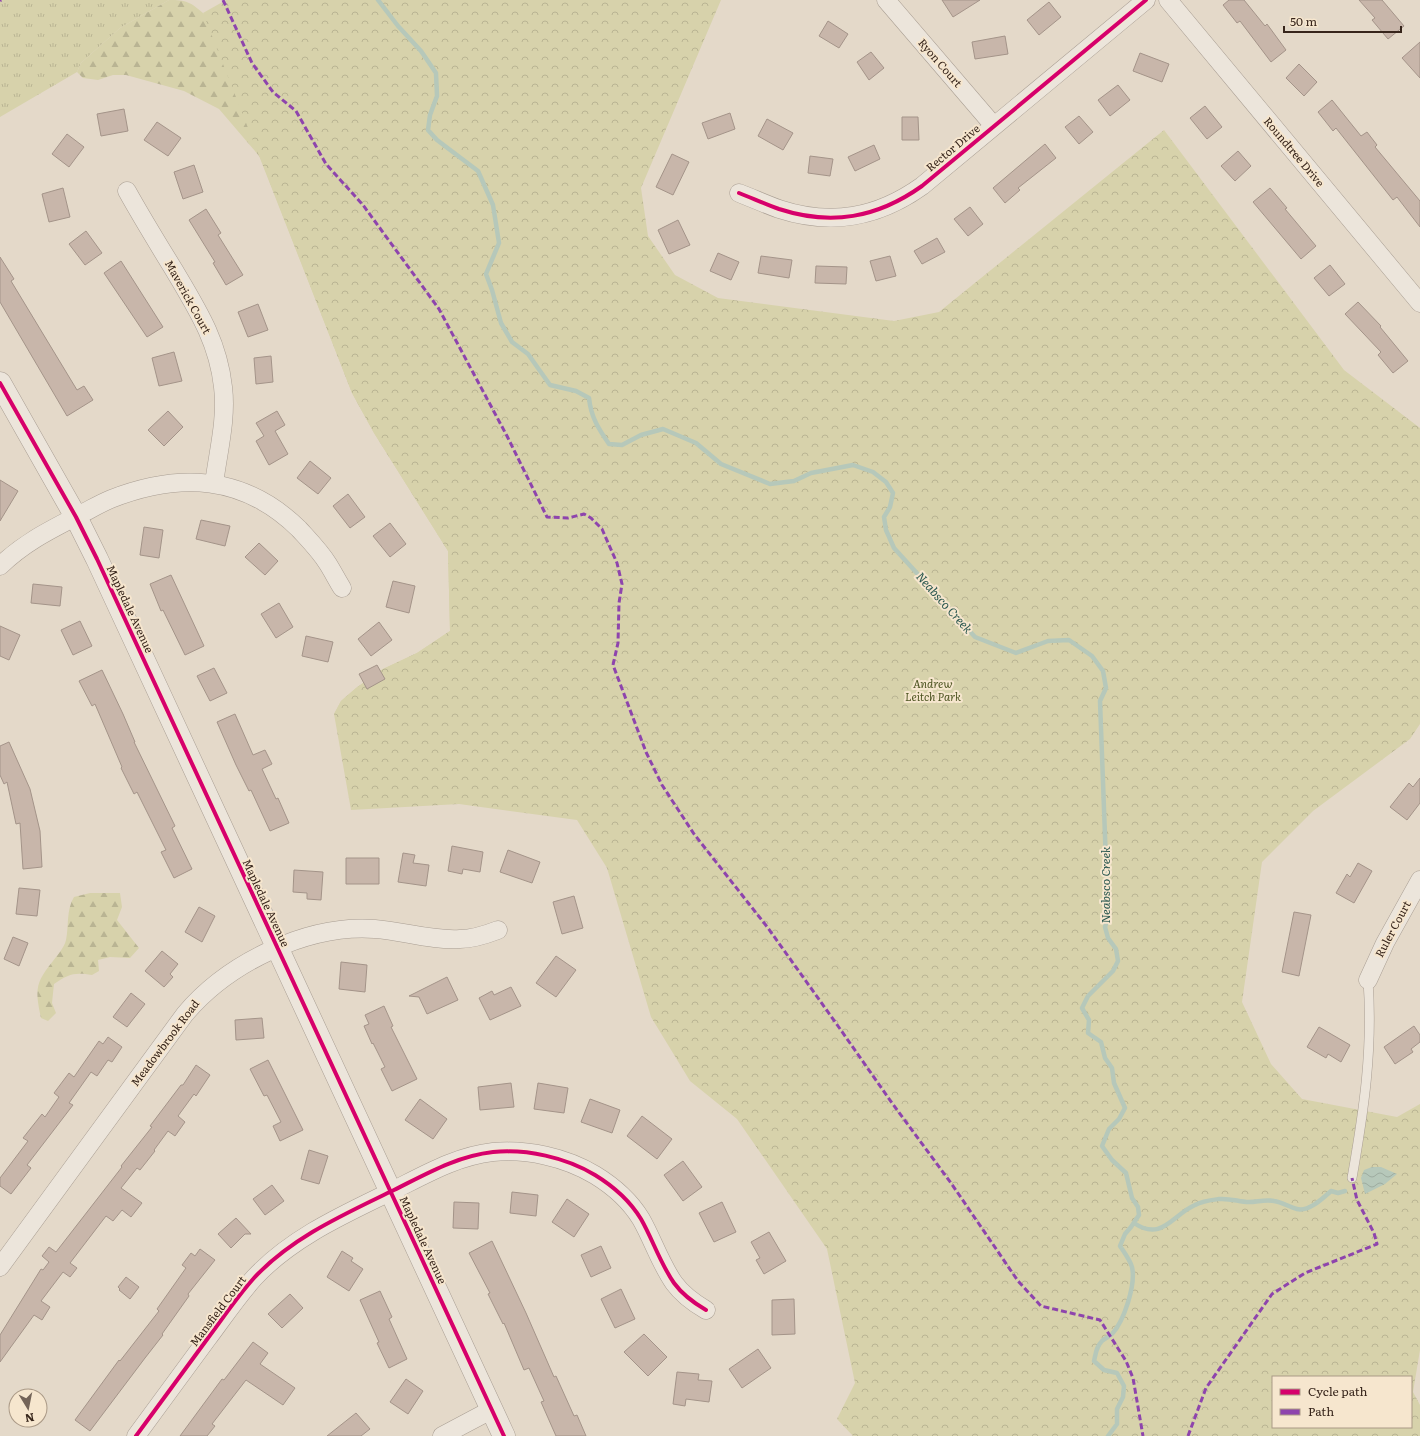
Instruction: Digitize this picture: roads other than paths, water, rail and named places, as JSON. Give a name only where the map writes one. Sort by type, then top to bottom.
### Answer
[{"type":"street","name":"Ryon Court","points":[[886,0],[994,126]]},
{"type":"street","name":"Rector Drive","points":[[738,193],[778,209],[811,217],[834,218],[867,213],[892,205],[911,194],[1146,0]]},
{"type":"street","name":"Roundtree Drive","points":[[1168,0],[1420,303]]},
{"type":"street","name":"Maverick Court","points":[[127,192],[199,312],[212,341],[219,366],[223,388],[224,406],[214,484]]},
{"type":"street","name":"Mapledale Avenue","points":[[0,383],[76,517],[97,558],[504,1436]]},
{"type":"street","points":[[0,566],[25,545],[39,536],[110,499],[137,490],[166,483],[191,482],[226,486],[250,494],[268,504],[291,522],[310,541],[342,588]]},
{"type":"street","name":"Ruler Court","points":[[1368,980],[1385,943],[1420,880]]},
{"type":"street","name":"Meadowbrook Road","points":[[0,1267],[185,1014],[196,1000],[230,973],[254,958],[277,948],[307,937],[347,930],[373,929],[459,940],[481,936],[498,930]]},
{"type":"street","name":"Mansfield Court","points":[[136,1436],[234,1302],[254,1278],[267,1266],[302,1238],[323,1225],[449,1164],[481,1154],[511,1152],[536,1154],[560,1160],[584,1169],[604,1181],[626,1200],[641,1219],[674,1283],[694,1303],[706,1310]]},
{"type":"street","points":[[442,1436],[492,1410]]},
{"type":"lane","points":[[1352,1178],[1367,1082],[1370,1011],[1368,980]]},
{"type":"water","points":[[1372,1167],[1381,1167],[1397,1174],[1385,1184],[1365,1194],[1361,1178],[1364,1170]]},
{"type":"waterway","name":"Neabsco Creek","points":[[378,0],[398,26],[421,51],[436,73],[437,96],[430,115],[428,130],[437,140],[478,171],[493,205],[499,243],[486,274],[501,323],[512,342],[528,354],[550,385],[576,391],[589,398],[591,411],[609,444],[622,445],[641,435],[663,429],[696,443],[721,464],[770,484],[794,481],[811,473],[853,465],[873,472],[886,482],[893,493],[890,507],[884,517],[886,530],[894,548],[975,637],[1016,653],[1048,641],[1069,640],[1092,656],[1103,671],[1106,688],[1100,701],[1108,917],[1105,927],[1108,938],[1116,949],[1118,961],[1113,971],[1088,996],[1082,1008],[1089,1020],[1088,1033],[1101,1042],[1105,1058],[1112,1068],[1114,1083],[1125,1108],[1119,1119],[1109,1129],[1102,1146],[1112,1160],[1126,1173],[1132,1198],[1138,1207],[1139,1215],[1125,1234],[1120,1246],[1132,1267],[1133,1275],[1131,1293],[1121,1321],[1112,1334],[1100,1343],[1096,1350],[1094,1361],[1104,1370],[1117,1373],[1124,1386],[1123,1397],[1117,1409],[1117,1424],[1108,1436]]},
{"type":"waterway","points":[[1134,1223],[1152,1230],[1160,1228],[1187,1209],[1207,1201],[1219,1199],[1249,1202],[1271,1200],[1297,1209],[1302,1209],[1316,1204],[1331,1191],[1338,1193],[1345,1191]]},
{"type":"park label","name":"Andrew Leitch Park","points":[[933,690]]}]
